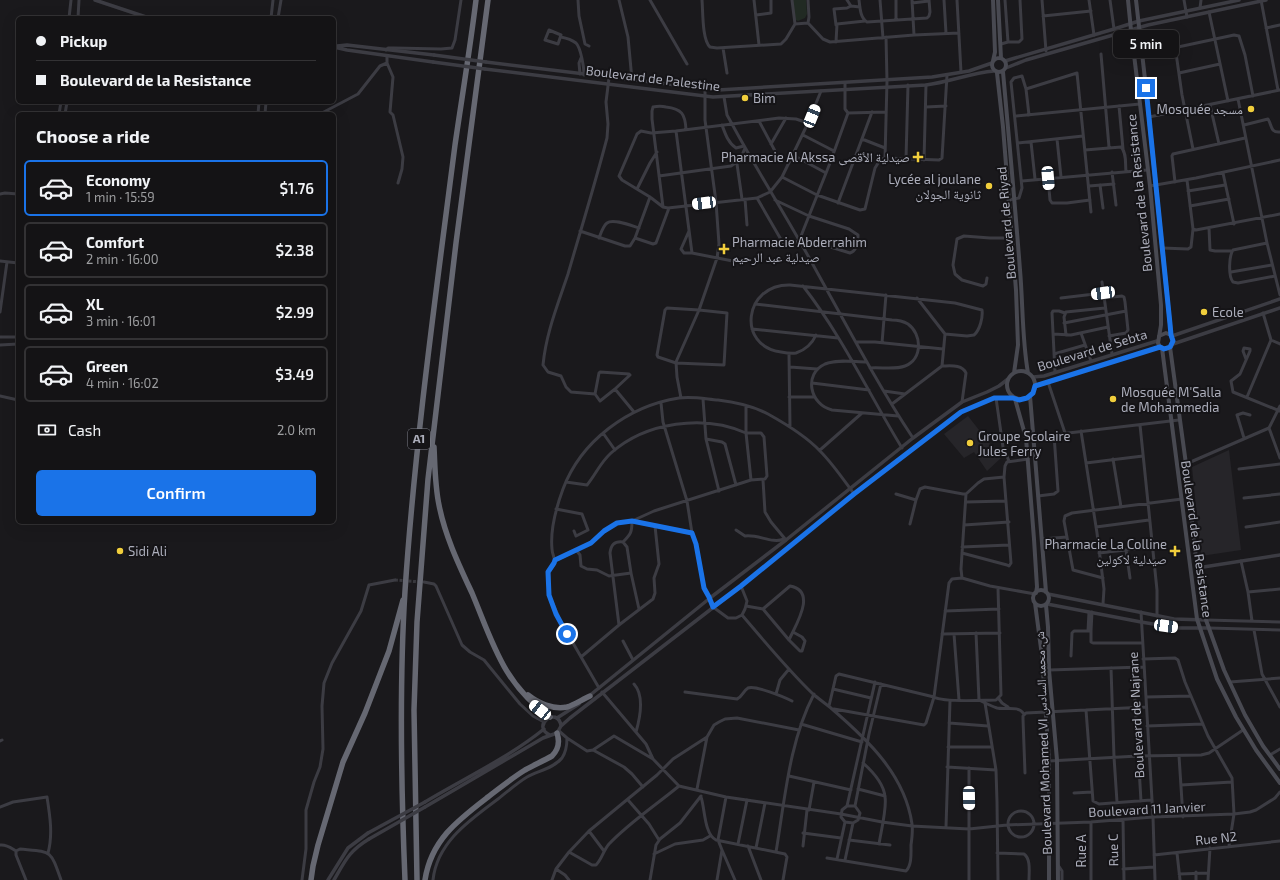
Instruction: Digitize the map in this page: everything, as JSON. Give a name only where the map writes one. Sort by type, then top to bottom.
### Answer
[{"type":"highway","name":"A1","points":[[405,880],[402,784],[402,685],[405,592],[416,468],[430,342],[476,0]]},
{"type":"highway","name":"A1","points":[[417,880],[414,710],[417,622],[428,478],[456,243],[488,0]]},
{"type":"highway","points":[[433,432],[436,492],[439,506],[447,533],[490,641],[501,663],[517,686],[533,704],[550,717]]},
{"type":"highway","points":[[311,880],[312,866],[343,762],[365,713],[389,651],[405,592]]},
{"type":"highway","points":[[517,686],[531,698],[552,707],[566,707],[590,696]]},
{"type":"highway","points":[[425,880],[429,862],[435,849],[446,833],[467,813],[500,788],[524,771],[552,756],[559,744],[558,732]]},
{"type":"main road","points":[[993,0],[995,52],[993,62],[992,69],[996,72],[1005,70],[1006,61],[1001,58],[996,59],[993,62]]},
{"type":"main road","points":[[998,0],[1001,58]]},
{"type":"main road","name":"Boulevard de la Resistance","points":[[1128,0],[1150,186],[1161,305],[1161,325],[1158,338]]},
{"type":"main road","name":"Boulevard de la Resistance","points":[[1136,0],[1171,336]]},
{"type":"main road","name":"Boulevard de Riyad","points":[[1005,70],[1024,338],[1028,373]]},
{"type":"main road","name":"Boulevard de Riyad","points":[[996,72],[1012,238],[1018,333],[1014,373]]},
{"type":"main road","points":[[1166,333],[1171,336],[1172,346],[1166,349],[1161,348],[1158,338],[1166,333]]},
{"type":"main road","name":"Boulevard de la Resistance","points":[[1172,346],[1179,420],[1186,464],[1197,568],[1206,620],[1230,682],[1245,715],[1280,768]]},
{"type":"main road","name":"Boulevard de la Resistance","points":[[1161,348],[1199,628],[1217,679],[1243,730],[1280,783]]},
{"type":"main road","points":[[1020,371],[1028,373],[1033,378],[1035,386],[1034,390],[1030,396],[1023,400],[1014,398],[1009,394],[1006,387],[1008,379],[1014,373],[1020,371]]},
{"type":"main road","points":[[1014,398],[1026,438],[1037,587],[1034,600],[1038,606],[1046,604],[1049,599],[1047,593],[1030,396]]},
{"type":"main road","points":[[1035,593],[1040,590],[1047,593]]},
{"type":"main road","name":"Boulevard Mohamed VI ش. محمد السادس","points":[[1035,603],[1042,656],[1049,761],[1049,880]]},
{"type":"main road","name":"Boulevard Mohamed VI ش. محمد السادس","points":[[1046,604],[1049,670],[1057,760],[1058,880]]},
{"type":"street","points":[[69,16],[71,0]]},
{"type":"street","points":[[78,16],[79,0]]},
{"type":"street","points":[[95,0],[143,16]]},
{"type":"street","points":[[271,16],[273,0]]},
{"type":"street","points":[[278,16],[281,0]]},
{"type":"street","points":[[386,50],[394,48],[441,50],[452,48],[455,40],[460,0]]},
{"type":"street","points":[[578,0],[578,16],[585,44],[589,46]]},
{"type":"street","points":[[619,0],[628,37],[632,80]]},
{"type":"street","points":[[650,0],[687,64]]},
{"type":"street","points":[[702,0],[704,31],[707,44],[710,47],[723,48],[781,44],[786,39],[795,24],[792,0]]},
{"type":"street","points":[[754,0],[758,45]]},
{"type":"street","points":[[756,15],[770,13],[772,11],[771,0]]},
{"type":"street","points":[[808,0],[808,23]]},
{"type":"street","points":[[847,0],[851,6]]},
{"type":"street","points":[[859,0],[865,21]]},
{"type":"street","points":[[880,0],[881,21],[885,37],[887,81],[885,158]]},
{"type":"street","points":[[896,0],[896,19]]},
{"type":"street","points":[[944,0],[946,33]]},
{"type":"street","points":[[957,0],[961,72]]},
{"type":"street","points":[[1005,0],[1008,42]]},
{"type":"street","points":[[1001,44],[1008,42],[1019,42],[1022,39],[1020,0]]},
{"type":"street","points":[[1042,0],[1046,54]]},
{"type":"street","points":[[1089,0],[1094,35]]},
{"type":"street","points":[[1110,0],[1114,29]]},
{"type":"street","points":[[1184,0],[1187,17]]},
{"type":"street","points":[[1200,8],[1201,0]]},
{"type":"street","points":[[1006,61],[1139,21],[1239,0]]},
{"type":"street","points":[[1005,70],[1046,54],[1131,30],[1266,0]]},
{"type":"street","points":[[836,25],[865,21],[881,21],[896,19],[913,18],[929,16],[929,1],[912,1],[913,18],[914,35]]},
{"type":"street","points":[[1149,117],[1279,90],[1261,1]]},
{"type":"street","points":[[836,42],[834,9],[847,8],[851,6],[860,7]]},
{"type":"street","points":[[1043,16],[1091,11]]},
{"type":"street","points":[[1210,12],[1228,101]]},
{"type":"street","points":[[795,24],[808,23]]},
{"type":"street","points":[[808,23],[824,40],[836,42],[885,37],[959,33]]},
{"type":"street","points":[[1266,28],[1280,25]]},
{"type":"street","points":[[561,36],[557,44],[545,40],[548,31],[550,30],[561,34],[561,36],[577,44],[583,62],[582,74]]},
{"type":"street","points":[[1193,149],[1184,109],[1176,52],[1178,47],[1237,35],[1240,38],[1253,96]]},
{"type":"street","name":"Boulevard de Palestine","points":[[336,47],[347,46],[434,55],[705,90],[887,81],[932,77],[961,72],[993,62]]},
{"type":"street","name":"Boulevard de Palestine","points":[[336,47],[485,69],[704,96],[724,97],[926,85],[947,82],[980,73],[996,72]]},
{"type":"street","points":[[723,48],[727,72]]},
{"type":"street","points":[[1101,54],[1109,147]]},
{"type":"street","points":[[387,56],[387,64],[393,77],[390,112],[393,115],[403,157],[402,169],[398,183]]},
{"type":"street","points":[[324,112],[358,94],[380,66],[387,64]]},
{"type":"street","points":[[1179,73],[1220,64]]},
{"type":"street","points":[[1026,88],[1077,73],[1091,212]]},
{"type":"street","points":[[782,177],[817,195],[860,210],[865,209],[876,165],[880,160],[885,158],[939,160],[943,157],[947,75]]},
{"type":"street","points":[[1008,200],[1015,200],[1021,196],[1022,181],[1012,79],[1022,76],[1026,88],[1029,115]]},
{"type":"street","points":[[595,394],[571,392],[566,387],[561,376],[548,372],[543,365],[548,333],[607,138],[608,124],[606,102],[609,78]]},
{"type":"street","points":[[845,83],[845,109],[848,113]]},
{"type":"street","points":[[807,91],[808,85]]},
{"type":"street","points":[[924,160],[926,85]]},
{"type":"street","points":[[906,159],[908,86]]},
{"type":"street","points":[[681,398],[676,363],[699,310],[717,258],[719,244],[716,202],[706,127],[705,90]]},
{"type":"street","points":[[808,123],[786,118],[676,131],[651,133],[641,131],[639,132],[618,176],[663,207],[669,208],[757,198],[770,192],[782,177],[803,135],[808,123],[821,91]]},
{"type":"street","points":[[724,97],[727,115],[744,147],[799,240],[870,368],[898,416],[913,438]]},
{"type":"street","points":[[1238,99],[1267,243],[1280,295]]},
{"type":"street","points":[[1016,116],[1140,104]]},
{"type":"street","points":[[1210,105],[1219,144]]},
{"type":"street","points":[[926,107],[946,106]]},
{"type":"street","points":[[1119,106],[1126,171]]},
{"type":"street","points":[[663,207],[654,132],[653,107],[675,108],[678,110],[684,116],[686,129]]},
{"type":"street","points":[[838,203],[872,112]]},
{"type":"street","points":[[848,113],[886,112]]},
{"type":"street","points":[[799,240],[848,113]]},
{"type":"street","points":[[771,144],[786,118]]},
{"type":"street","points":[[1244,125],[1268,119],[1273,131],[1280,132]]},
{"type":"street","points":[[759,121],[775,151]]},
{"type":"street","points":[[722,125],[729,141],[733,146],[736,148],[744,147]]},
{"type":"street","points":[[676,131],[692,253]]},
{"type":"street","points":[[803,135],[834,151]]},
{"type":"street","points":[[1018,142],[1083,136]]},
{"type":"street","points":[[1175,182],[1172,155],[1245,138]]},
{"type":"street","points":[[862,139],[885,148]]},
{"type":"street","points":[[1056,139],[1061,177]]},
{"type":"street","points":[[1031,142],[1035,179]]},
{"type":"street","points":[[659,176],[737,164],[742,157],[744,147]]},
{"type":"street","points":[[1084,150],[1109,147],[1119,147],[1123,149]]},
{"type":"street","points":[[637,189],[657,152]]},
{"type":"street","points":[[793,155],[826,173]]},
{"type":"street","points":[[1150,186],[1223,173],[1280,160]]},
{"type":"street","points":[[737,164],[744,199],[747,225]]},
{"type":"street","points":[[1022,181],[1087,174],[1147,170]]},
{"type":"street","points":[[1112,172],[1116,205]]},
{"type":"street","points":[[1223,173],[1234,224]]},
{"type":"street","points":[[1048,178],[1050,200],[1052,203],[1090,200]]},
{"type":"street","points":[[1162,248],[1188,249],[1192,245],[1193,229],[1187,180]]},
{"type":"street","points":[[1089,186],[1114,184]]},
{"type":"street","points":[[1100,185],[1103,208]]},
{"type":"street","points":[[1188,191],[1226,185]]},
{"type":"street","points":[[0,194],[16,194]]},
{"type":"street","points":[[580,231],[599,238],[631,246],[650,197]]},
{"type":"street","points":[[757,198],[783,243],[789,246],[799,240],[808,240],[847,253],[852,253],[856,249],[857,233],[809,216],[775,200]]},
{"type":"street","points":[[1190,206],[1229,199]]},
{"type":"street","points":[[635,238],[652,244],[656,243],[669,208]]},
{"type":"street","points":[[1193,229],[1197,230],[1234,224],[1280,214]]},
{"type":"street","points":[[599,238],[604,226],[611,221],[639,228]]},
{"type":"street","points":[[1209,228],[1210,250],[1231,251],[1234,249],[1267,243]]},
{"type":"street","points":[[689,231],[681,250],[685,253],[743,263]]},
{"type":"street","points":[[987,278],[986,284],[983,286],[957,277],[953,268],[958,239],[961,236],[1012,238]]},
{"type":"street","points":[[1231,251],[1232,280],[1236,283],[1274,274],[1280,271]]},
{"type":"street","points":[[0,261],[16,263]]},
{"type":"street","points":[[0,312],[6,262]]},
{"type":"street","points":[[1231,272],[1272,265]]},
{"type":"street","points":[[1102,282],[1103,298],[1112,354]]},
{"type":"street","points":[[816,335],[811,344],[795,353],[789,354],[776,352],[764,347],[758,342],[752,329],[754,304],[761,295],[771,288],[783,285],[917,298],[955,303],[982,310],[983,313],[979,328],[974,335],[967,336],[945,334]]},
{"type":"street","points":[[803,286],[822,312],[838,338],[902,448]]},
{"type":"street","points":[[1061,298],[1103,293]]},
{"type":"street","points":[[882,343],[886,295]]},
{"type":"street","points":[[1103,298],[1124,297],[1128,332],[1110,336]]},
{"type":"street","points":[[917,298],[945,334],[942,366]]},
{"type":"street","points":[[1171,336],[1280,299]]},
{"type":"street","points":[[754,304],[899,320],[909,324],[918,337],[918,347],[914,359],[904,366],[870,368]]},
{"type":"street","points":[[1055,372],[1052,312],[1056,310],[1065,313],[1073,310],[1105,308]]},
{"type":"street","points":[[1172,346],[1280,308]]},
{"type":"street","points":[[665,309],[699,310],[727,314],[725,364],[723,366],[676,363],[660,359],[657,355],[665,309]]},
{"type":"street","points":[[1064,323],[1126,312]]},
{"type":"street","points":[[1065,313],[1064,323],[1066,335]]},
{"type":"street","points":[[1247,397],[1271,340],[1263,313]]},
{"type":"street","points":[[1053,334],[1066,335],[1108,327]]},
{"type":"street","points":[[752,329],[838,338]]},
{"type":"street","points":[[1081,333],[1091,361]]},
{"type":"street","points":[[0,337],[16,337]]},
{"type":"street","name":"Boulevard de Sebta","points":[[1033,378],[1091,361],[1158,338]]},
{"type":"street","points":[[1271,340],[1280,344]]},
{"type":"street","points":[[856,342],[943,349]]},
{"type":"street","points":[[0,345],[16,344]]},
{"type":"street","points":[[1054,354],[1085,345]]},
{"type":"street","name":"Boulevard de Sebta","points":[[1035,386],[1161,348]]},
{"type":"street","points":[[789,354],[790,427]]},
{"type":"street","points":[[1246,359],[1240,374],[1231,381],[1231,387],[1234,393],[1279,410]]},
{"type":"street","points":[[867,362],[833,362],[824,364],[816,370],[812,383],[812,394],[819,404],[829,410],[898,416]]},
{"type":"street","points":[[892,404],[942,366],[961,367],[965,371],[962,402]]},
{"type":"street","points":[[790,367],[816,370]]},
{"type":"street","points":[[599,372],[629,374],[629,376],[615,389],[600,401],[595,394],[599,372]]},
{"type":"street","points":[[544,722],[550,717],[557,718],[590,696],[710,598],[862,480],[913,438],[962,402],[999,386],[1008,379]]},
{"type":"street","points":[[1048,382],[1065,433]]},
{"type":"street","points":[[812,383],[869,390]]},
{"type":"street","points":[[615,389],[634,412]]},
{"type":"street","points":[[884,392],[905,394]]},
{"type":"street","points":[[0,396],[16,400]]},
{"type":"street","points":[[789,396],[814,397]]},
{"type":"street","points":[[555,560],[552,550],[552,536],[556,509],[566,482],[586,449],[603,433],[634,412],[644,407],[681,398],[728,402],[746,406],[767,414],[790,427],[820,450],[839,472],[854,494]]},
{"type":"street","points":[[334,880],[350,853],[356,847],[550,735],[558,732],[561,726],[602,692],[741,586],[865,485],[961,412],[994,398],[1014,398]]},
{"type":"street","points":[[996,398],[1002,447],[1009,461]]},
{"type":"street","points":[[703,399],[706,440],[719,491]]},
{"type":"street","points":[[661,403],[665,427],[687,501],[692,533],[696,544],[704,588],[713,607],[728,618],[736,618],[742,615],[747,601],[741,586]]},
{"type":"street","points":[[746,406],[746,433],[751,480]]},
{"type":"street","points":[[1186,464],[1269,428],[1280,406]]},
{"type":"street","points":[[820,450],[862,413]]},
{"type":"street","points":[[1244,438],[1237,415],[1243,413],[1250,415]]},
{"type":"street","points":[[1026,438],[1179,420]]},
{"type":"street","points":[[566,482],[587,485],[604,459],[615,450],[642,434],[665,427],[691,423],[704,423],[725,425],[746,433],[760,433],[764,435],[767,476],[765,479],[751,480],[650,512],[632,521],[617,523],[604,531],[591,543],[577,551],[555,560],[548,572],[549,595],[556,614],[599,688]]},
{"type":"street","points":[[1140,425],[1149,520],[1158,590],[1157,616]]},
{"type":"street","points":[[1269,428],[1280,458]]},
{"type":"street","points":[[1081,431],[1104,589],[1103,604]]},
{"type":"street","points":[[603,433],[615,450]]},
{"type":"street","points":[[1038,496],[1054,494],[1058,491],[1054,435]]},
{"type":"street","points":[[706,440],[722,442],[725,444],[736,485]]},
{"type":"street","points":[[1086,463],[1143,456]]},
{"type":"street","points":[[1113,459],[1121,507]]},
{"type":"street","points":[[962,553],[1009,566],[1011,562],[1009,522],[1004,477],[1005,466],[1009,461],[1028,460]]},
{"type":"street","points":[[1239,469],[1280,464]]},
{"type":"street","points":[[910,524],[920,489],[925,487],[966,494],[984,479],[1004,477]]},
{"type":"street","points":[[762,480],[765,512],[785,540]]},
{"type":"street","points":[[862,480],[865,485]]},
{"type":"street","points":[[896,494],[916,500]]},
{"type":"street","points":[[962,578],[960,574],[966,494]]},
{"type":"street","points":[[1244,498],[1280,494]]},
{"type":"street","points":[[1102,578],[1073,570],[1065,516],[1068,513],[1182,499]]},
{"type":"street","points":[[966,502],[1006,501]]},
{"type":"street","points":[[556,509],[582,514],[588,530],[576,536],[574,531]]},
{"type":"street","points":[[1096,527],[1149,520]]},
{"type":"street","points":[[632,521],[692,533]]},
{"type":"street","points":[[619,625],[610,553],[611,547],[614,543],[623,542],[631,534],[632,521]]},
{"type":"street","points":[[964,525],[1009,522]]},
{"type":"street","points":[[1246,527],[1280,522]]},
{"type":"street","points":[[581,658],[619,625],[653,599],[654,583],[659,564],[655,526]]},
{"type":"street","points":[[736,530],[745,536],[750,535],[785,540]]},
{"type":"street","points":[[1042,539],[1067,537]]},
{"type":"street","points":[[623,542],[628,547],[631,573],[640,609]]},
{"type":"street","points":[[962,547],[1009,545]]},
{"type":"street","points":[[969,554],[970,546]]},
{"type":"street","points":[[1099,553],[1152,547]]},
{"type":"street","points":[[1126,550],[1130,578]]},
{"type":"street","points":[[577,551],[580,555],[582,567],[594,569],[607,576],[613,577],[631,573]]},
{"type":"street","points":[[1197,568],[1280,555]]},
{"type":"street","points":[[1241,561],[1248,592],[1252,621]]},
{"type":"street","points":[[832,709],[924,725],[934,697],[949,583],[952,579],[962,578],[998,588],[1035,593]]},
{"type":"street","points":[[302,880],[306,849],[306,810],[320,767],[323,749],[322,706],[324,683],[332,663],[361,611],[369,585],[395,580]]},
{"type":"street","points":[[424,582],[434,584],[436,586],[462,645],[470,652],[484,660],[520,704],[533,716],[544,722]]},
{"type":"street","points":[[763,610],[790,586],[797,588],[802,595],[804,608],[789,640]]},
{"type":"street","points":[[829,706],[836,676],[839,674],[934,697],[940,700],[996,700],[999,698],[1002,695],[998,588]]},
{"type":"street","points":[[1248,592],[1280,590]]},
{"type":"street","points":[[1047,593],[1174,619],[1280,622]]},
{"type":"street","points":[[1046,604],[1178,628],[1280,630]]},
{"type":"street","points":[[746,606],[763,610],[800,651],[802,650],[805,641],[792,632]]},
{"type":"street","points":[[946,611],[999,609]]},
{"type":"street","points":[[1090,612],[1089,630],[1091,642],[1142,643]]},
{"type":"street","name":"Boulevard de Najrane","points":[[1141,612],[1143,667],[1153,817],[1155,880]]},
{"type":"street","points":[[742,615],[788,668],[814,694],[862,737],[884,760],[895,776],[907,803],[912,826],[910,864],[906,871],[827,858]]},
{"type":"street","points":[[1071,656],[1073,631],[1089,630]]},
{"type":"street","points":[[1254,630],[1264,679],[1280,707]]},
{"type":"street","points":[[942,634],[1000,633]]},
{"type":"street","points":[[954,634],[959,700]]},
{"type":"street","points":[[976,634],[979,700]]},
{"type":"street","points":[[623,640],[633,660]]},
{"type":"street","points":[[1143,659],[1177,659],[1203,724],[1230,774],[1234,814],[1229,846]]},
{"type":"street","points":[[1049,670],[1143,667]]},
{"type":"street","points":[[776,694],[780,680],[788,668]]},
{"type":"street","points":[[1111,668],[1117,802]]},
{"type":"street","points":[[1133,668],[1141,801]]},
{"type":"street","points":[[1230,682],[1280,678]]},
{"type":"street","points":[[837,859],[845,822],[841,814],[847,806],[875,682]]},
{"type":"street","points":[[634,684],[640,698],[639,718],[636,732]]},
{"type":"street","points":[[855,806],[872,716],[881,684]]},
{"type":"street","points":[[685,692],[737,699],[740,698],[746,690],[752,687],[776,694],[792,701]]},
{"type":"street","points":[[833,689],[871,698]]},
{"type":"street","points":[[602,692],[646,744],[653,759]]},
{"type":"street","points":[[776,852],[789,776],[799,730],[814,694]]},
{"type":"street","points":[[1146,697],[1191,696]]},
{"type":"street","points":[[999,698],[1002,703],[1010,708]]},
{"type":"street","points":[[979,700],[1001,708],[1020,710],[1024,714],[1053,711],[1146,707]]},
{"type":"street","points":[[946,827],[950,701]]},
{"type":"street","points":[[985,703],[996,770],[998,880]]},
{"type":"street","points":[[1086,710],[1093,800],[1099,804],[1151,800]]},
{"type":"street","points":[[1024,714],[1025,773]]},
{"type":"street","points":[[557,718],[561,723],[561,726]]},
{"type":"street","points":[[697,790],[707,737],[714,725],[719,722],[730,718],[756,721],[799,730]]},
{"type":"street","points":[[544,722],[544,729],[550,735]]},
{"type":"street","points":[[801,724],[862,742]]},
{"type":"street","points":[[949,724],[988,726]]},
{"type":"street","points":[[1147,726],[1203,724]]},
{"type":"street","points":[[328,880],[348,848],[368,833],[497,760],[544,729]]},
{"type":"street","points":[[1049,761],[1138,756],[1201,755],[1209,753],[1243,730]]},
{"type":"street","points":[[558,732],[587,751],[593,750],[614,736],[653,759],[664,769],[678,786],[618,835],[604,850],[601,859],[595,866],[569,852]]},
{"type":"street","points":[[552,880],[556,869],[588,831],[628,800],[664,769],[673,759],[707,737]]},
{"type":"street","points":[[433,880],[441,853],[454,835],[465,824],[518,783],[558,761],[566,749],[567,738]]},
{"type":"street","points":[[948,747],[992,747]]},
{"type":"street","points":[[1270,755],[1280,748]]},
{"type":"street","points":[[593,750],[624,768],[643,786]]},
{"type":"street","points":[[1179,756],[1183,817]]},
{"type":"street","points":[[863,763],[874,774],[885,796],[885,806],[879,844]]},
{"type":"street","points":[[947,768],[996,770]]},
{"type":"street","points":[[969,768],[969,880]]},
{"type":"street","points":[[789,776],[851,790]]},
{"type":"street","points":[[803,846],[803,833],[814,782]]},
{"type":"street","points":[[1181,785],[1232,782]]},
{"type":"street","name":"Boulevard 11 Janvier","points":[[678,786],[726,797],[860,817],[882,822],[912,826],[969,829],[1007,825],[1234,814],[1256,810],[1269,802],[1280,792]]},
{"type":"street","points":[[858,789],[885,796]]},
{"type":"street","points":[[650,880],[656,845],[659,840],[680,823],[705,792]]},
{"type":"street","points":[[1074,793],[1092,792]]},
{"type":"street","points":[[701,796],[710,836],[714,839],[776,852],[787,856],[783,880]]},
{"type":"street","points":[[0,807],[13,802],[47,797],[50,813],[51,842],[48,853]]},
{"type":"street","points":[[726,797],[718,840],[735,880]]},
{"type":"street","points":[[628,800],[650,824],[659,840]]},
{"type":"street","points":[[738,844],[746,800]]},
{"type":"street","points":[[756,848],[765,803]]},
{"type":"street","points":[[845,822],[850,824],[856,822],[860,817],[859,810],[855,806],[847,806]]},
{"type":"street","points":[[1016,811],[1025,811],[1029,813],[1035,824],[1032,832],[1025,836],[1017,837],[1010,832],[1007,825],[1010,816],[1016,811]]},
{"type":"street","name":"Rue C","points":[[1123,820],[1124,880]]},
{"type":"street","name":"Rue A","points":[[1091,822],[1091,879]]},
{"type":"street","points":[[845,860],[853,823]]},
{"type":"street","points":[[588,831],[604,850]]},
{"type":"street","points":[[803,833],[841,838]]},
{"type":"street","points":[[654,854],[675,844],[703,840],[710,836]]},
{"type":"street","points":[[849,840],[890,845]]},
{"type":"street","name":"Rue N2","points":[[1154,855],[1280,841]]},
{"type":"street","points":[[0,845],[4,844],[16,851],[16,855],[26,880]]},
{"type":"street","points":[[748,846],[761,880]]},
{"type":"street","points":[[1208,880],[1210,848]]},
{"type":"street","points":[[16,851],[20,849],[44,851],[48,853],[53,858],[61,880]]},
{"type":"street","points":[[717,880],[722,850]]},
{"type":"street","points":[[997,853],[1026,855],[1029,860],[1029,880]]},
{"type":"street","points":[[1177,853],[1180,880]]},
{"type":"street","points":[[1058,865],[1062,871],[1062,880]]},
{"type":"street","points":[[1123,869],[1154,867]]},
{"type":"street","points":[[556,869],[565,875],[569,880]]},
{"type":"street","points":[[1196,872],[1196,880]]},
{"type":"street","points":[[1179,874],[1208,872]]},
{"type":"street","points":[[1091,879],[1096,880]]},
{"type":"shaded area","points":[[792,0],[806,0],[807,14],[805,18],[798,21],[794,19]]},
{"type":"shaded area","name":"Groupe Scolaire Jules Ferry","points":[[968,416],[1001,458],[987,471],[974,452],[964,458],[944,434]]},
{"type":"shaded area","points":[[1229,450],[1241,550],[1201,556],[1192,467]]},
{"type":"tunnel","points":[[395,580],[421,582]]},
{"type":"place","name":"Bim","points":[[745,98]]},
{"type":"place","name":"Mosquée مسجد","points":[[1251,109]]},
{"type":"place","name":"Pharmacie Al Akssa صيدلية الأقصى","points":[[918,157]]},
{"type":"place","name":"Lycée al joulane ثانوية الجولان","points":[[989,186]]},
{"type":"place","name":"Pharmacie Abderrahim صيدلية عبد الرحيم","points":[[724,249]]},
{"type":"place","name":"Ecole","points":[[1204,312]]},
{"type":"place","name":"Mosquée M'Salla de Mohammedia","points":[[1113,399]]},
{"type":"place","name":"Groupe Scolaire Jules Ferry","points":[[970,443]]},
{"type":"place","name":"Sidi Ali","points":[[120,551]]},
{"type":"place","name":"Pharmacie La Colline صيدلية لاكولين","points":[[1175,551]]},
{"type":"route","points":[[567,634],[556,614],[549,595],[548,572],[555,560],[591,543],[604,531],[617,523],[632,521],[692,533],[696,544],[704,588],[713,607],[854,494],[961,412],[994,398],[1013,398],[1023,400],[1033,393],[1035,386],[1160,347],[1164,349],[1170,347],[1173,344],[1173,339],[1171,335],[1146,88]]}]
